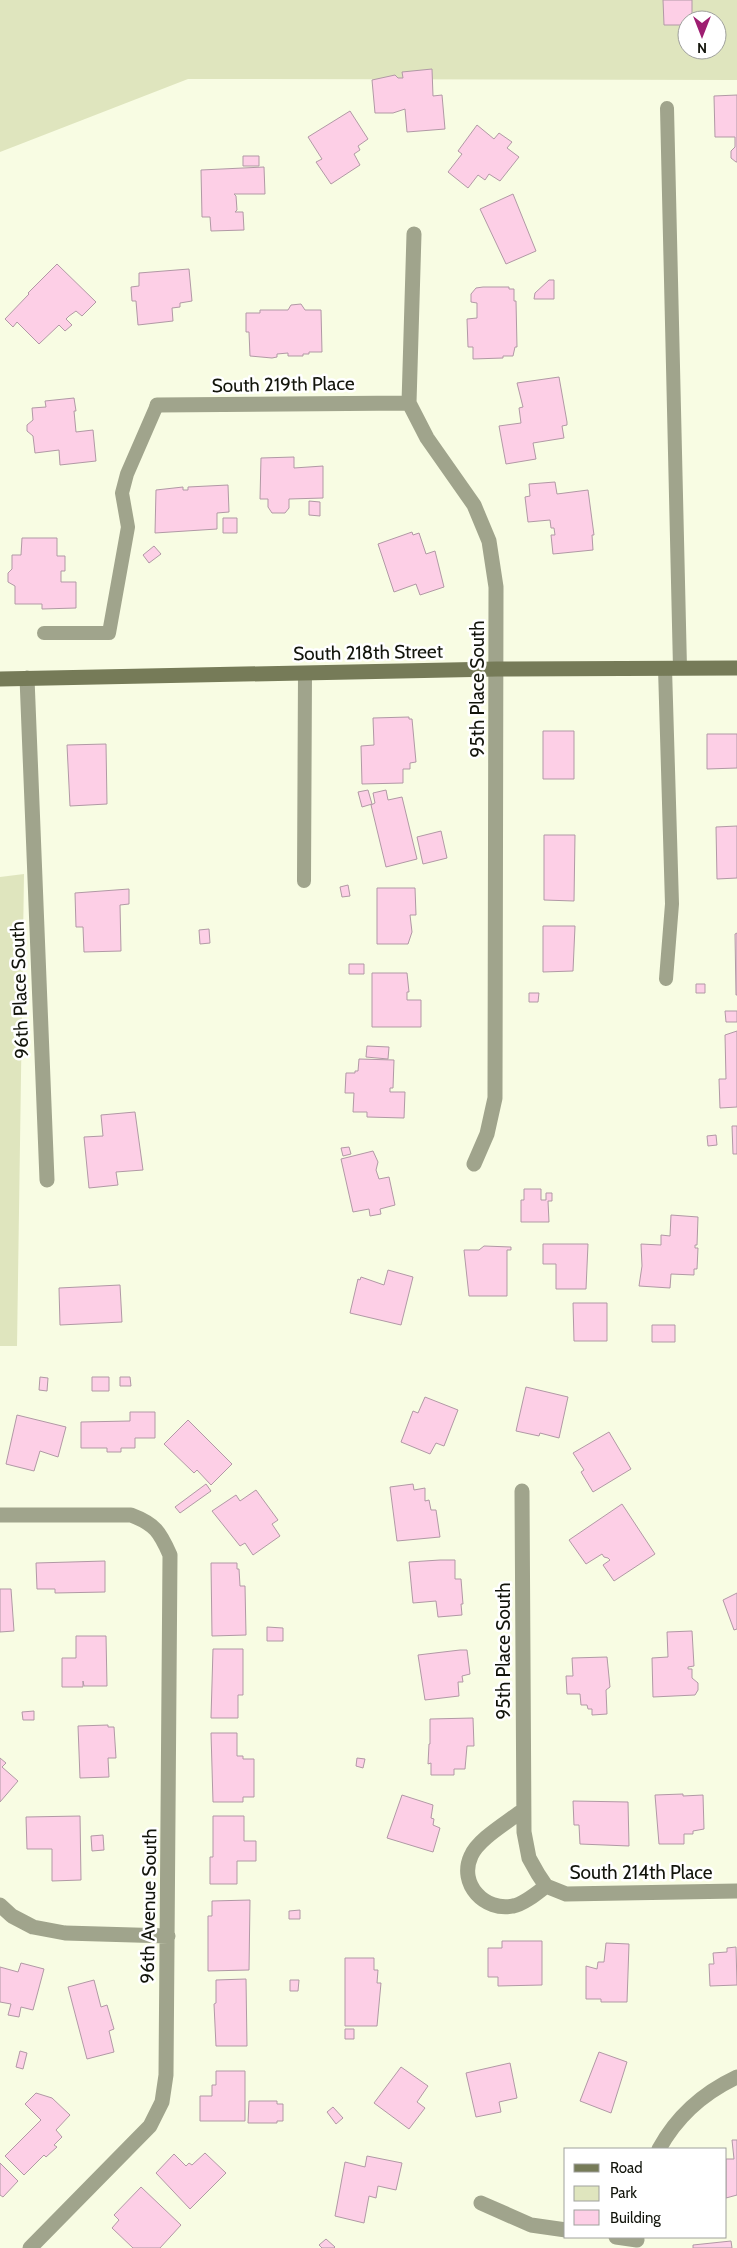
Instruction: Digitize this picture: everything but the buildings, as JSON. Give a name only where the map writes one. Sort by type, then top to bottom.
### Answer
[{"type":"street","name":"95th Place South","points":[[414,234],[409,403],[427,438],[474,505],[489,541],[496,587],[494,1098],[487,1134],[474,1164]]},
{"type":"street","name":"South 219th Place","points":[[157,406],[409,403]]},
{"type":"street","name":"South 218th Street","points":[[0,679],[497,669],[737,668]]},
{"type":"street","name":"96th Place South","points":[[27,678],[47,1180]]},
{"type":"street","name":"95th Place South","points":[[522,1492],[524,1832]]},
{"type":"street","name":"96th Avenue South","points":[[0,1515],[131,1515],[147,1521],[161,1533],[170,1555],[166,2075],[162,2102],[150,2126],[30,2248]]},
{"type":"street","name":"South 214th Place","points":[[523,1810],[478,1844],[471,1855],[468,1866],[469,1883],[476,1896],[490,1904],[502,1907],[515,1906],[546,1886]]},
{"type":"street","name":"South 214th Place","points":[[524,1832],[528,1858],[546,1886],[566,1894],[737,1891]]},
{"type":"street","points":[[0,1905],[12,1916],[33,1927],[65,1933],[168,1936]]},
{"type":"street","points":[[660,2148],[686,2110],[714,2088],[737,2077]]},
{"type":"street","points":[[481,2203],[531,2225],[564,2230]]},
{"type":"street","points":[[620,2238],[636,2242]]},
{"type":"lane","points":[[668,108],[680,668]]},
{"type":"lane","points":[[44,633],[108,633],[128,527],[122,493],[127,474],[157,406]]},
{"type":"lane","points":[[665,668],[672,904],[666,979]]},
{"type":"lane","points":[[304,881],[305,673]]},
{"type":"green space","points":[[0,0],[737,0],[737,80],[188,79],[0,152]]},
{"type":"green space","points":[[24,874],[17,1346],[0,1346],[0,877]]}]
